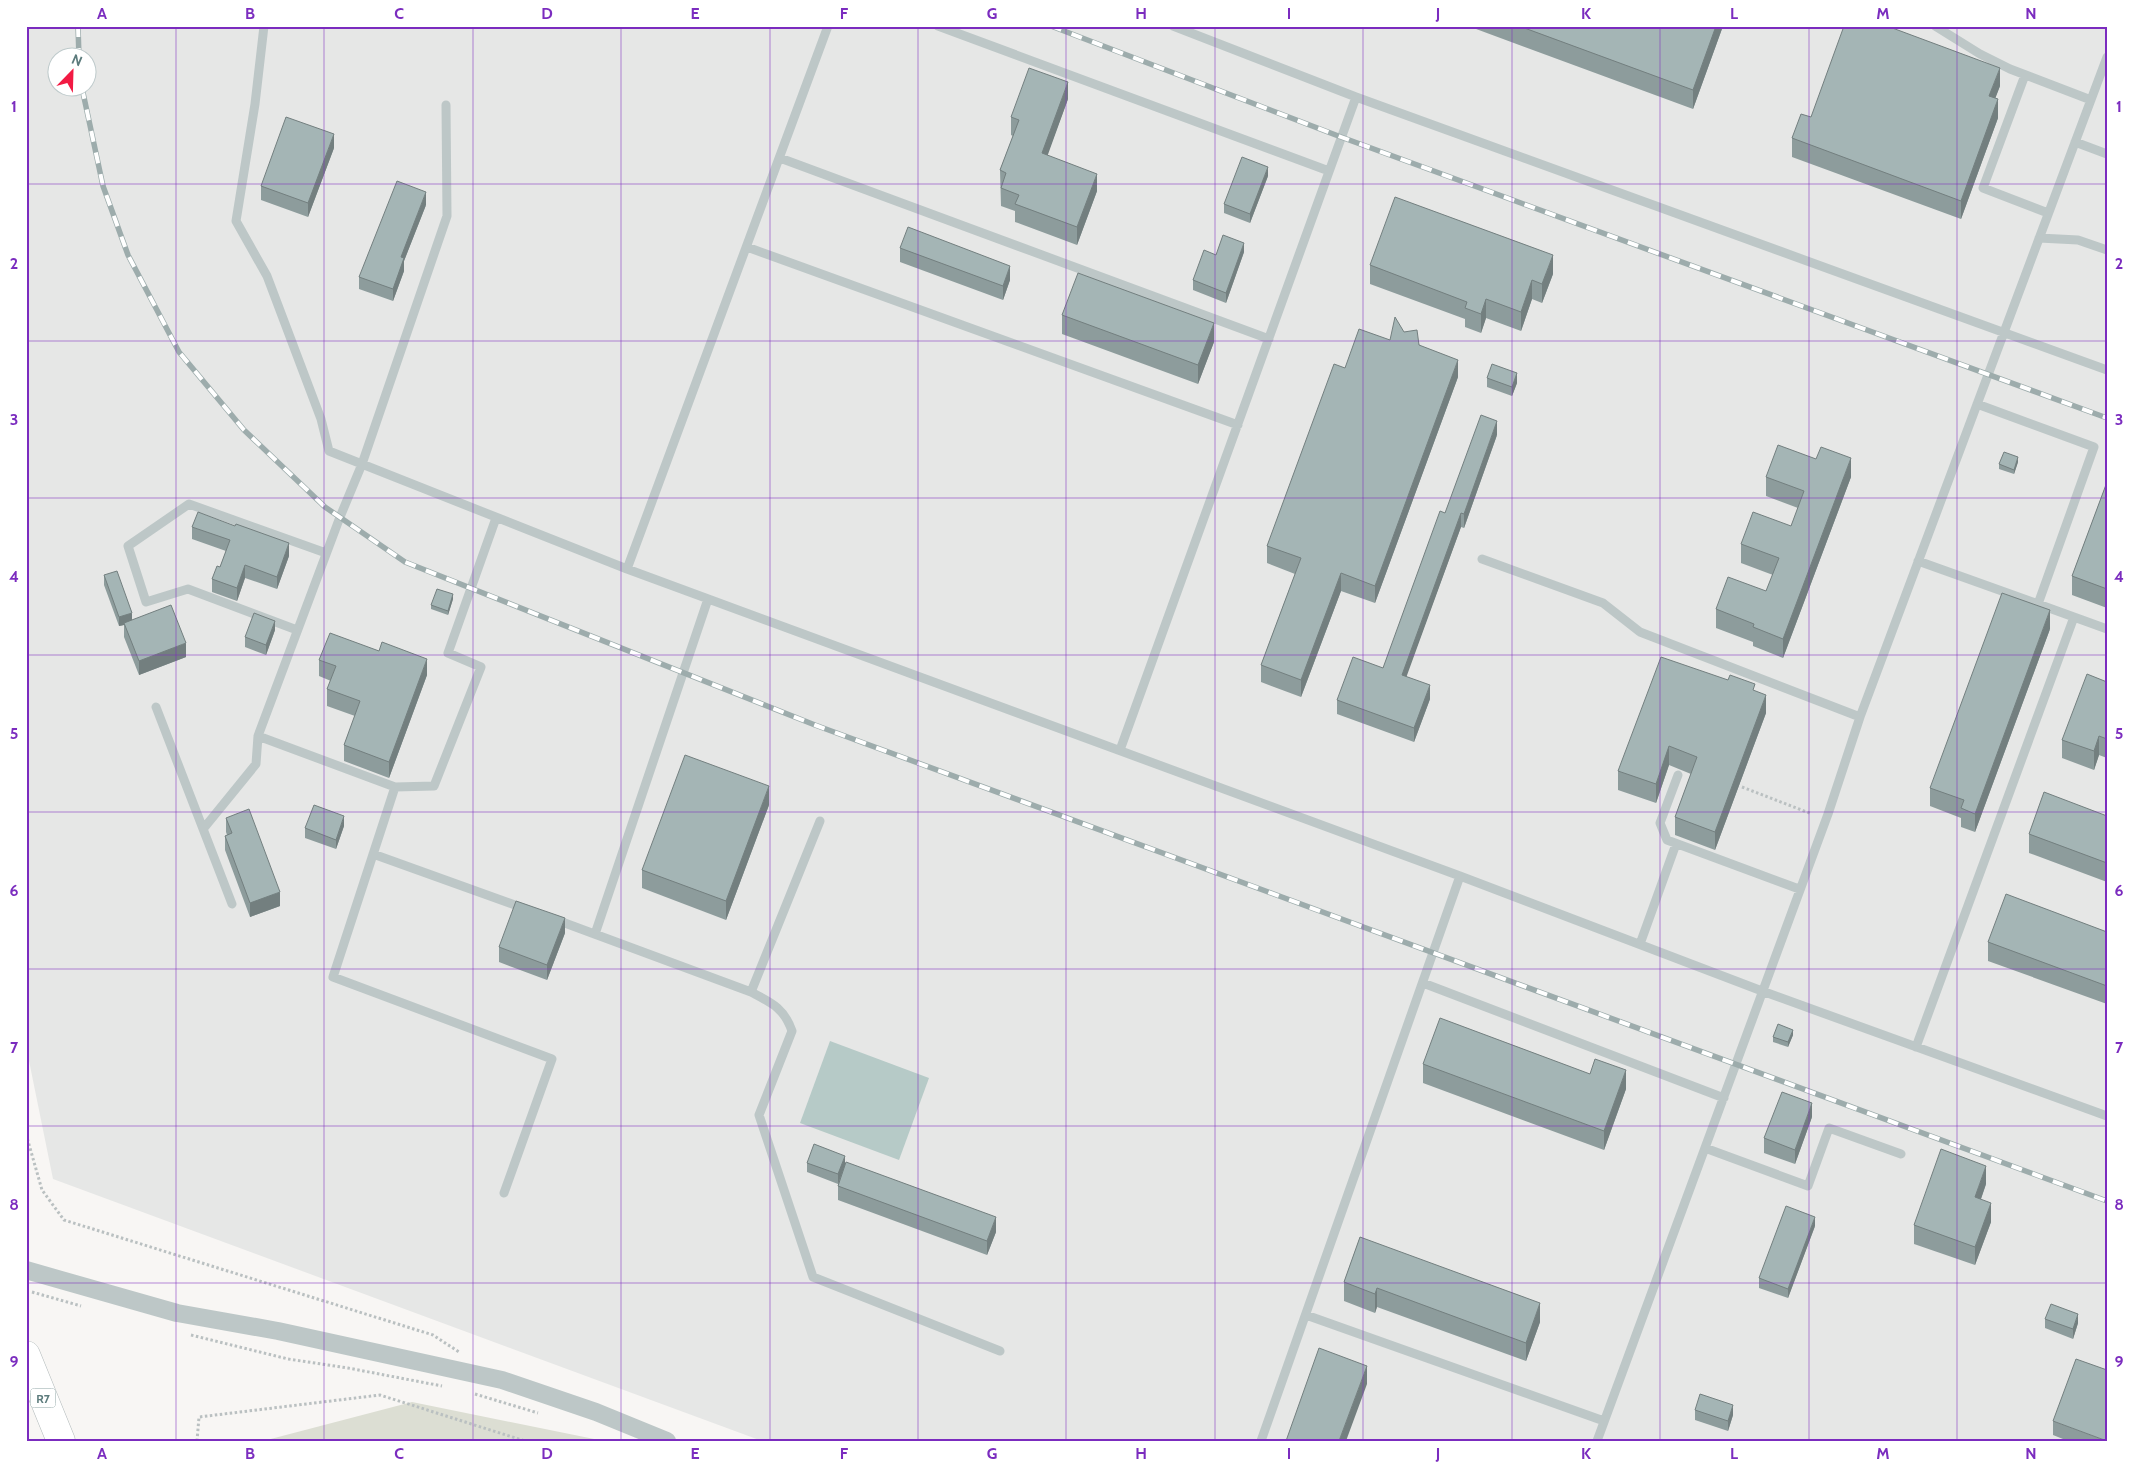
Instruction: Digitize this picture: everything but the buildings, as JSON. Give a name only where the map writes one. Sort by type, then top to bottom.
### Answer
[{"type":"highway","name":"R7","points":[[26,1355],[61,1441]]},
{"type":"street","points":[[34,1272],[177,1312],[278,1331],[502,1380],[596,1412],[667,1441]]},
{"type":"lane","points":[[264,26],[255,104],[236,221],[267,276],[321,419],[329,451],[627,569],[1460,876],[1762,991],[2107,1116]]},
{"type":"lane","points":[[627,569],[828,26]]},
{"type":"lane","points":[[938,26],[1329,171]]},
{"type":"lane","points":[[1173,26],[1356,97],[2107,370]]},
{"type":"lane","points":[[1935,26],[1980,54],[2026,75],[2091,100]]},
{"type":"lane","points":[[1597,1441],[1828,814],[1860,717],[2107,57]]},
{"type":"lane","points":[[2026,75],[1982,188],[2048,213]]},
{"type":"lane","points":[[1120,750],[1356,97]]},
{"type":"lane","points":[[204,828],[256,764],[258,736],[326,553],[362,464],[447,216],[446,104]]},
{"type":"lane","points":[[2075,142],[2107,154]]},
{"type":"lane","points":[[780,158],[1269,338]]},
{"type":"lane","points":[[2039,238],[2078,240],[2107,250]]},
{"type":"lane","points":[[747,247],[1238,425]]},
{"type":"lane","points":[[1977,404],[2094,446],[2038,604]]},
{"type":"lane","points":[[297,630],[188,589],[146,602],[128,546],[189,504],[326,553]]},
{"type":"lane","points":[[258,736],[395,787],[434,786],[481,667],[448,653],[496,518]]},
{"type":"lane","points":[[1482,558],[1603,603],[1640,632],[1860,717]]},
{"type":"lane","points":[[1918,561],[2107,629]]},
{"type":"lane","points":[[595,934],[708,599]]},
{"type":"lane","points":[[1916,1047],[2074,617]]},
{"type":"lane","points":[[156,708],[232,904]]},
{"type":"lane","points":[[1678,775],[1660,823],[1667,840],[1799,889]]},
{"type":"lane","points":[[395,787],[333,977],[552,1059],[504,1193]]},
{"type":"lane","points":[[751,992],[820,821]]},
{"type":"lane","points":[[1640,944],[1676,844]]},
{"type":"lane","points":[[373,854],[539,914]]},
{"type":"lane","points":[[1261,1441],[1460,876]]},
{"type":"lane","points":[[549,917],[751,992],[775,1005],[787,1017],[792,1031],[759,1115],[813,1277],[1000,1352]]},
{"type":"lane","points":[[1423,983],[1724,1098]]},
{"type":"lane","points":[[1705,1148],[1808,1186],[1829,1128],[1902,1154]]},
{"type":"lane","points":[[1306,1316],[1604,1421]]},
{"type":"path","points":[[1742,787],[1812,814]]},
{"type":"path","points":[[26,1134],[42,1190],[64,1220],[433,1335],[464,1355]]},
{"type":"path","points":[[26,1290],[86,1307]]},
{"type":"path","points":[[191,1335],[288,1359],[348,1368],[450,1388]]},
{"type":"path","points":[[469,1392],[545,1414]]},
{"type":"path","points":[[197,1441],[199,1417],[380,1394],[526,1441]]},
{"type":"shaded area","points":[[26,26],[2107,26],[2107,1441],[762,1441],[53,1179],[26,1046]]},
{"type":"shaded area","points":[[830,1041],[929,1078],[899,1160],[800,1123]]},
{"type":"shaded area","points":[[412,1402],[604,1441],[263,1441]]},
{"type":"railway","points":[[78,26],[79,48]]},
{"type":"railway","points":[[1051,26],[1341,137],[2107,418]]},
{"type":"railway","points":[[84,98],[103,186],[128,255],[179,352],[244,430],[325,507],[405,562],[815,725],[2107,1201]]}]
